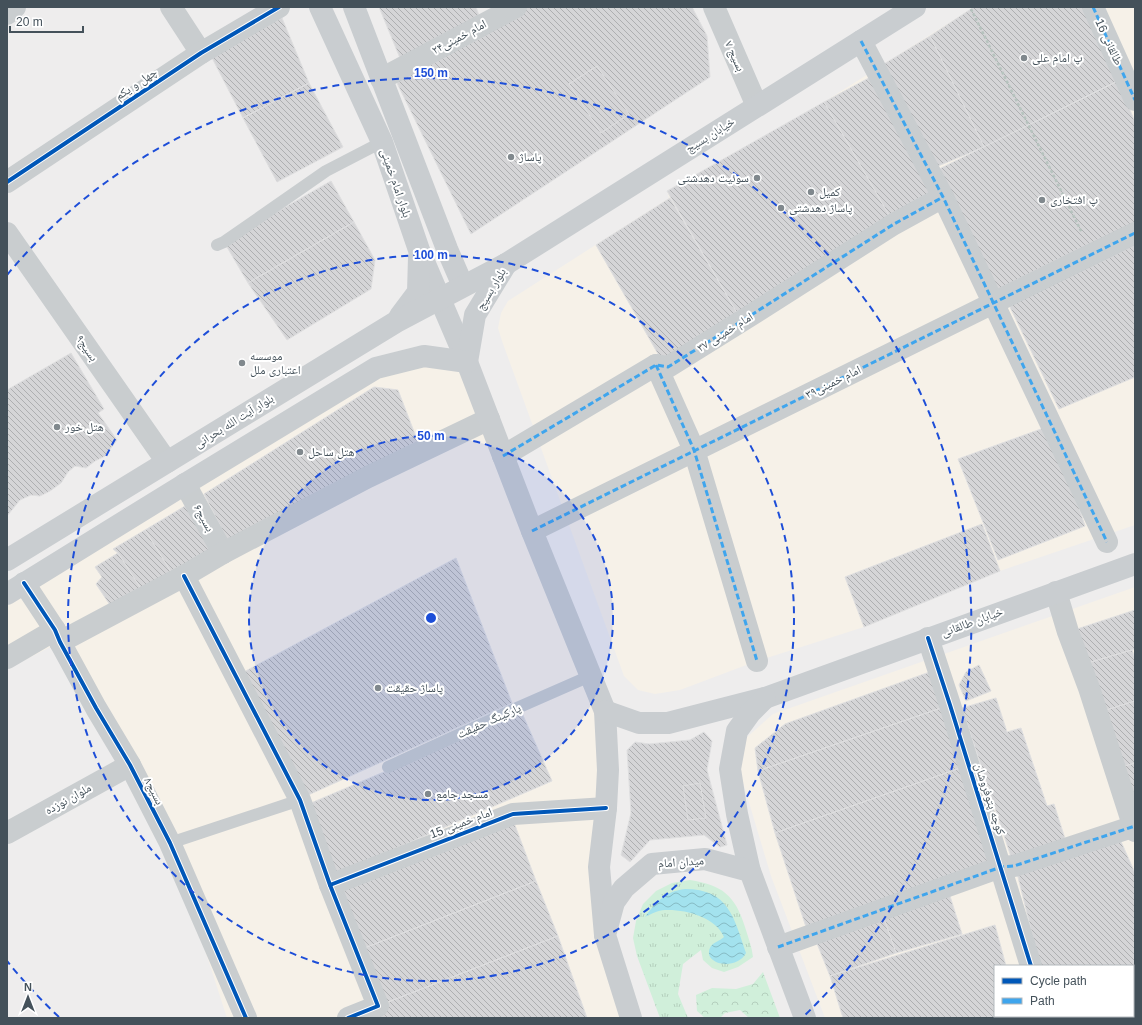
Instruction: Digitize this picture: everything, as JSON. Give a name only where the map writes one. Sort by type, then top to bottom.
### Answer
[{"type":"main road","name":"بلوار امام خمینی","points":[[320,7],[382,142],[419,250],[489,419],[605,711]]},
{"type":"main road","name":"بلوار امام خمینی","points":[[354,7],[447,249],[463,286]]},
{"type":"main road","name":"خیابان بسیج","points":[[506,264],[915,7]]},
{"type":"main road","points":[[396,322],[418,292],[419,250]]},
{"type":"main road","name":"بلوار بسیج","points":[[463,286],[506,264]]},
{"type":"main road","name":"بلوار بسیج","points":[[466,362],[475,315],[506,264]]},
{"type":"main road","name":"بلوار آیت الله بحرانی","points":[[7,560],[396,322],[463,286]]},
{"type":"main road","points":[[16,589],[184,484],[376,368],[424,356],[466,362]]},
{"type":"main road","points":[[284,391],[300,387],[308,393],[299,414]]},
{"type":"main road","name":"خیابان طالقانی","points":[[605,711],[639,723],[668,723],[765,698],[1135,564]]},
{"type":"main road","points":[[765,698],[750,713],[737,731],[730,769],[737,814],[750,872],[805,1018]]},
{"type":"main road","points":[[605,711],[608,770],[606,808],[599,867],[605,935],[631,1018]]},
{"type":"main road","name":"میدان امام","points":[[605,935],[614,902],[624,888],[652,864],[705,859],[750,872]]},
{"type":"street","points":[[171,7],[201,53]]},
{"type":"street","name":"چهل و یکم","points":[[7,182],[201,53],[279,7]]},
{"type":"street","name":"امام خمینی۲۴","points":[[381,79],[516,7]]},
{"type":"street","name":"بسیج ۷","points":[[714,7],[757,106]]},
{"type":"street","name":"طالقانی 16","points":[[1093,7],[1135,100]]},
{"type":"street","points":[[861,41],[943,198],[1107,542]]},
{"type":"street","name":"امام خمینی ۳۷","points":[[503,456],[656,365],[668,367],[745,320],[894,224],[943,198]]},
{"type":"street","name":"بسیج۹","points":[[7,233],[167,462]]},
{"type":"street","name":"امام خمینی۳۹","points":[[532,530],[1135,233]]},
{"type":"street","points":[[656,365],[694,450],[757,661]]},
{"type":"street","points":[[7,658],[184,576],[223,553],[368,477],[489,419]]},
{"type":"street","name":"بسیج۶","points":[[184,484],[223,553]]},
{"type":"street","points":[[184,576],[300,800],[330,885],[378,1006],[348,1018]]},
{"type":"street","name":"بسیج۸","points":[[16,589],[57,636],[96,708],[130,764],[170,843],[246,1018]]},
{"type":"street","points":[[778,946],[1001,867],[1014,866],[1134,828],[1089,688],[1068,632],[1056,592]]},
{"type":"street","name":"کوچه پتوفروشان","points":[[928,638],[1031,965]]},
{"type":"street","name":"ملوان نوزده","points":[[7,833],[130,764]]},
{"type":"street","name":"امام خمینی 15","points":[[330,885],[513,814],[606,808]]},
{"type":"lane","points":[[217,245],[224,242],[326,171],[382,142]]},
{"type":"lane","name":"پارکینگ حقیقت","points":[[388,766],[590,676]]},
{"type":"lane","points":[[170,843],[300,800]]},
{"type":"path","points":[[971,9],[1092,254]]},
{"type":"shaded area","points":[[974,7],[1135,7],[1135,525],[1000,571],[864,627],[757,661],[680,690],[655,694],[638,690],[624,676],[502,341],[498,328],[501,313],[508,301],[669,198],[667,191],[824,102]]},
{"type":"shaded area","points":[[467,362],[605,711],[599,867],[634,1018],[227,1018],[173,851],[66,639],[7,669],[7,596],[376,368]]},
{"type":"shaded area","points":[[1135,587],[1135,1018],[825,1018],[771,876],[739,769],[746,738],[773,714]]},
{"type":"green space","points":[[690,880],[711,885],[726,893],[732,899],[741,916],[750,942],[753,957],[738,967],[724,972],[712,968],[703,960],[701,950],[683,964],[678,994],[688,1018],[660,1018],[637,956],[633,938],[636,921],[643,904],[656,891],[672,883]]},
{"type":"green space","points":[[763,972],[780,1018],[749,1018],[740,1010],[725,1013],[720,1018],[705,1018],[697,1011],[696,995],[712,988],[736,989],[753,984]]},
{"type":"water","points":[[685,889],[700,890],[711,894],[728,908],[738,928],[746,953],[741,959],[728,964],[715,961],[710,957],[709,952],[711,946],[724,937],[720,930],[707,919],[690,913],[673,910],[657,911],[645,917],[662,898],[672,892]]},
{"type":"building","points":[[379,7],[476,7],[481,21],[402,63]]},
{"type":"building","name":"پاساژ","points":[[525,7],[692,7],[707,36],[710,77],[471,234],[396,81]]},
{"type":"building","name":"پ امام علی","points":[[974,7],[1083,7],[1118,81],[984,147],[930,36]]},
{"type":"building","points":[[282,18],[309,83],[243,118],[210,54]]},
{"type":"building","points":[[930,36],[984,147],[938,166],[884,64]]},
{"type":"building","points":[[597,66],[629,114],[601,133],[569,84]]},
{"type":"building","points":[[880,72],[943,197],[894,224],[824,102]]},
{"type":"building","name":"پ افتخاری","points":[[1118,81],[1135,122],[1135,229],[994,297],[935,171]]},
{"type":"building","points":[[309,83],[343,147],[277,182],[243,118]]},
{"type":"building","name":"پاساژ دهدشتی","points":[[824,102],[894,224],[737,313],[667,191]]},
{"type":"building","points":[[331,181],[354,222],[248,283],[224,242]]},
{"type":"building","points":[[670,198],[737,313],[662,361],[596,245]]},
{"type":"building","points":[[354,222],[375,260],[371,289],[287,340],[248,283]]},
{"type":"building","points":[[1135,242],[1135,377],[1059,409],[1009,305]]},
{"type":"building","name":"هتل خور","points":[[71,353],[104,409],[98,413],[117,440],[105,456],[86,468],[75,466],[68,472],[61,483],[40,496],[31,495],[20,500],[7,516],[7,390]]},
{"type":"building","points":[[374,387],[398,390],[418,442],[230,545],[204,494]]},
{"type":"building","points":[[1052,425],[1085,526],[998,560],[958,459]]},
{"type":"building","points":[[185,506],[211,549],[171,572],[145,530]]},
{"type":"building","points":[[982,524],[1000,571],[864,627],[845,577]]},
{"type":"building","points":[[145,530],[171,572],[143,592],[118,553],[113,549]]},
{"type":"building","points":[[118,553],[143,592],[114,611],[96,584],[102,577],[95,567]]},
{"type":"building","name":"پاساژ حقیقت","points":[[456,558],[512,703],[306,796],[242,673]]},
{"type":"building","points":[[1135,610],[1135,649],[1081,665],[1068,632]]},
{"type":"building","points":[[1132,650],[1135,659],[1135,701],[1097,713],[1081,665]]},
{"type":"building","points":[[979,665],[991,691],[966,701],[959,685],[966,672]]},
{"type":"building","points":[[938,669],[950,705],[758,771],[755,748],[785,724]]},
{"type":"building","points":[[996,698],[1007,732],[1021,728],[1047,806],[1054,804],[1068,848],[1014,866],[962,708]]},
{"type":"building","points":[[1135,701],[1135,763],[1115,769],[1097,713]]},
{"type":"building","points":[[950,705],[969,765],[775,833],[758,771]]},
{"type":"building","name":"مسجد جامع","points":[[522,713],[552,781],[334,875],[304,806]]},
{"type":"building","points":[[704,732],[712,741],[707,770],[727,845],[720,847],[704,835],[650,840],[630,862],[621,855],[631,813],[627,750],[635,742],[649,744],[690,740]]},
{"type":"building","points":[[1135,763],[1135,821],[1115,769]]},
{"type":"building","points":[[969,765],[1001,867],[807,930],[775,833]]},
{"type":"building","points":[[700,783],[706,818],[688,820],[683,786]]},
{"type":"building","points":[[513,820],[536,881],[357,951],[335,889]]},
{"type":"building","points":[[1119,837],[1135,873],[1135,1018],[1054,1018],[1134,1017],[1134,965],[1040,965],[1017,873]]},
{"type":"building","points":[[536,881],[558,936],[378,1006],[357,951]]},
{"type":"building","points":[[949,893],[962,934],[896,953],[882,913]]},
{"type":"building","points":[[882,913],[896,953],[830,976],[816,941]]},
{"type":"building","points":[[995,925],[1006,965],[994,965],[994,1017],[996,1017],[992,1018],[843,1018],[830,976]]},
{"type":"building","points":[[558,936],[587,1018],[348,1018],[378,1006]]},
{"type":"building","points":[[1020,1017],[1021,1018],[992,1018]]},
{"type":"marked path","points":[[1093,7],[1135,100]]},
{"type":"marked path","points":[[861,41],[943,197],[1107,542]]},
{"type":"marked path","points":[[503,456],[656,365],[668,367],[894,224],[943,197]]},
{"type":"marked path","points":[[532,531],[1135,233]]},
{"type":"marked path","points":[[656,365],[694,450],[757,661]]},
{"type":"marked path","points":[[778,947],[1001,867],[1014,866],[1135,826]]},
{"type":"cycle path","points":[[7,182],[201,53],[279,7]]},
{"type":"cycle path","points":[[184,576],[300,800],[330,885],[378,1006],[348,1018]]},
{"type":"cycle path","points":[[24,583],[55,630],[96,708],[130,765],[170,843],[246,1018]]},
{"type":"cycle path","points":[[928,638],[1031,965]]},
{"type":"cycle path","points":[[330,885],[513,814],[606,808]]},
{"type":"place","name":"پ امام علی","points":[[1024,58]]},
{"type":"place","name":"پاساژ","points":[[511,157]]},
{"type":"place","name":"سوئیت دهدشتی","points":[[757,178]]},
{"type":"place","name":"کمیل","points":[[811,192]]},
{"type":"place","name":"پ افتخاری","points":[[1042,200]]},
{"type":"place","name":"پاساژ دهدشتی","points":[[781,208]]},
{"type":"place","name":"موسسه اعتباری ملل","points":[[242,363]]},
{"type":"place","name":"هتل خور","points":[[57,427]]},
{"type":"place","name":"هتل ساحل","points":[[300,452]]},
{"type":"place","name":"پاساژ حقیقت","points":[[378,688]]},
{"type":"place","name":"مسجد جامع","points":[[428,794]]}]
